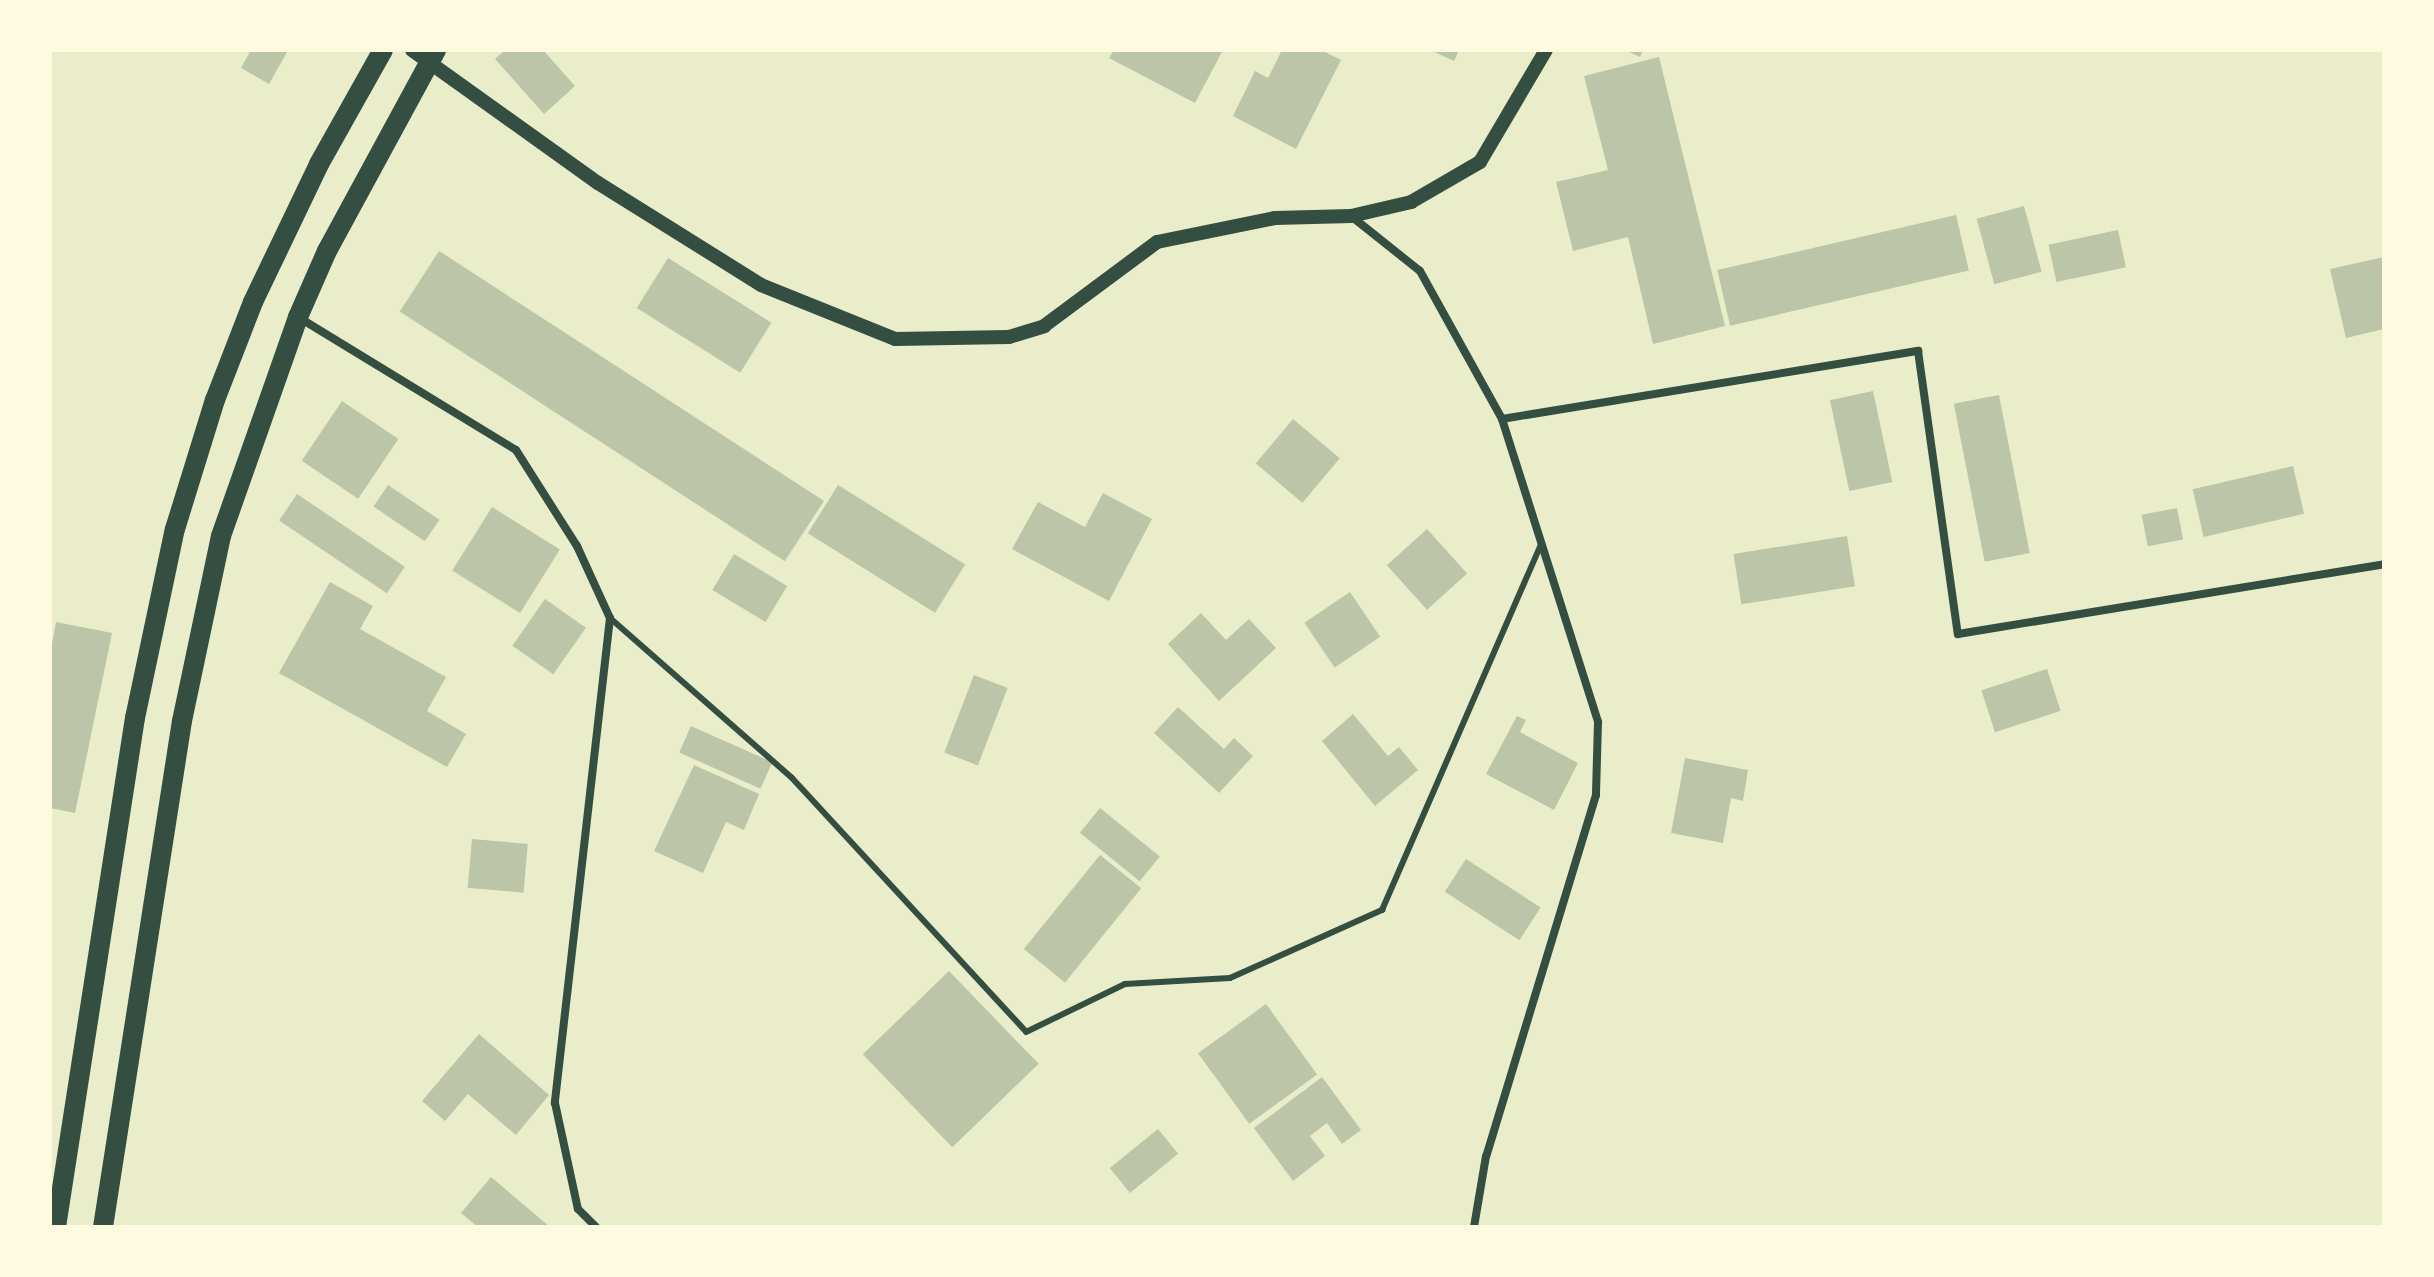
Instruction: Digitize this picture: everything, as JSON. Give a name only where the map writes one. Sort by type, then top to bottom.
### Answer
[{"type":"main road","points":[[56,1227],[135,718],[183,500],[253,302],[312,178],[383,50]]},
{"type":"main road","points":[[103,1227],[156,876],[202,621],[241,467],[298,317],[333,238],[426,54]]},
{"type":"street","points":[[426,54],[598,183],[761,285],[895,339],[1009,337],[1044,326],[1157,242],[1275,218],[1351,216],[1411,202],[1480,162],[1546,50]]},
{"type":"street","points":[[1351,216],[1420,271],[1502,419],[1598,722],[1596,795],[1486,1156],[1474,1227]]},
{"type":"street","points":[[298,317],[516,450],[577,546],[610,618],[555,1103],[578,1209],[596,1227]]},
{"type":"street","points":[[1502,419],[1918,351],[1958,634],[2384,564]]},
{"type":"lane","points":[[610,618],[792,778],[1026,1032],[1125,984],[1230,978],[1382,910],[1543,541]]},
{"type":"building","points":[[251,50],[287,52],[269,84],[241,68]]},
{"type":"building","points":[[505,50],[543,50],[575,86],[544,114],[495,59]]},
{"type":"building","points":[[1114,50],[1223,50],[1195,103],[1109,58]]},
{"type":"building","points":[[1282,50],[1321,50],[1341,60],[1296,149],[1233,116],[1255,71],[1268,78]]},
{"type":"building","points":[[1430,50],[1459,50],[1454,61]]},
{"type":"building","points":[[1625,50],[1643,50],[1640,57]]},
{"type":"building","points":[[1659,57],[1725,326],[1653,344],[1628,237],[1573,251],[1556,182],[1608,170],[1584,76]]},
{"type":"building","points":[[2024,206],[2042,272],[1994,284],[1977,219]]},
{"type":"building","points":[[1956,215],[1969,271],[1730,326],[1717,270]]},
{"type":"building","points":[[2118,230],[2126,267],[2056,282],[2049,245]]},
{"type":"building","points":[[439,251],[824,501],[785,561],[400,311]]},
{"type":"building","points":[[2384,257],[2384,329],[2346,338],[2330,269]]},
{"type":"building","points":[[668,258],[771,323],[740,373],[637,308]]},
{"type":"building","points":[[1873,391],[1892,482],[1849,491],[1830,400]]},
{"type":"building","points":[[1999,395],[2030,553],[1985,562],[1954,404]]},
{"type":"building","points":[[342,401],[398,439],[358,499],[302,461]]},
{"type":"building","points":[[1293,419],[1340,458],[1302,503],[1256,463]]},
{"type":"building","points":[[2293,466],[2304,514],[2204,537],[2193,489]]},
{"type":"building","points":[[388,485],[439,520],[425,541],[373,507]]},
{"type":"building","points":[[838,485],[965,564],[935,613],[808,533]]},
{"type":"building","points":[[1103,493],[1152,519],[1109,601],[1012,549],[1038,502],[1085,527]]},
{"type":"building","points":[[297,494],[405,567],[387,593],[279,521]]},
{"type":"building","points":[[492,507],[560,549],[520,613],[452,571]]},
{"type":"building","points":[[2177,508],[2183,539],[2148,546],[2142,515]]},
{"type":"building","points":[[1427,529],[1467,574],[1427,610],[1387,565]]},
{"type":"building","points":[[1847,536],[1855,586],[1741,604],[1733,554]]},
{"type":"building","points":[[734,554],[787,586],[766,622],[712,590]]},
{"type":"building","points":[[330,582],[373,606],[360,629],[446,677],[427,711],[466,734],[447,767],[279,673]]},
{"type":"building","points":[[1350,592],[1380,637],[1335,668],[1304,623]]},
{"type":"building","points":[[545,599],[586,628],[553,674],[512,646]]},
{"type":"building","points":[[1201,613],[1226,640],[1249,619],[1276,648],[1219,701],[1168,644]]},
{"type":"building","points":[[56,622],[112,633],[75,813],[50,808],[50,655]]},
{"type":"building","points":[[2047,669],[2061,711],[1995,732],[1981,690]]},
{"type":"building","points":[[974,675],[1008,688],[978,765],[944,752]]},
{"type":"building","points":[[1178,707],[1224,749],[1234,738],[1253,756],[1219,793],[1154,733]]},
{"type":"building","points":[[1353,714],[1388,756],[1399,747],[1418,770],[1375,806],[1322,741]]},
{"type":"building","points":[[1517,716],[1526,720],[1520,732],[1578,763],[1554,810],[1486,774]]},
{"type":"building","points":[[691,726],[772,762],[761,789],[679,752]]},
{"type":"building","points":[[1685,758],[1748,770],[1743,801],[1731,798],[1723,843],[1671,833]]},
{"type":"building","points":[[694,765],[759,794],[744,830],[726,822],[703,873],[654,851]]},
{"type":"building","points":[[1100,808],[1160,856],[1140,881],[1080,833]]},
{"type":"building","points":[[472,839],[528,844],[524,893],[468,888]]},
{"type":"building","points":[[1100,855],[1141,888],[1065,982],[1024,949]]},
{"type":"building","points":[[1466,859],[1541,907],[1519,940],[1445,892]]},
{"type":"building","points":[[949,971],[1039,1064],[952,1147],[863,1054]]},
{"type":"building","points":[[1266,1004],[1317,1074],[1249,1124],[1198,1053]]},
{"type":"building","points":[[479,1034],[549,1095],[516,1135],[468,1094],[445,1121],[422,1101]]},
{"type":"building","points":[[1322,1077],[1361,1130],[1342,1144],[1327,1123],[1310,1136],[1325,1156],[1293,1181],[1254,1128]]},
{"type":"building","points":[[1158,1129],[1178,1154],[1130,1193],[1110,1168]]},
{"type":"building","points":[[491,1177],[550,1227],[478,1227],[461,1213]]}]
